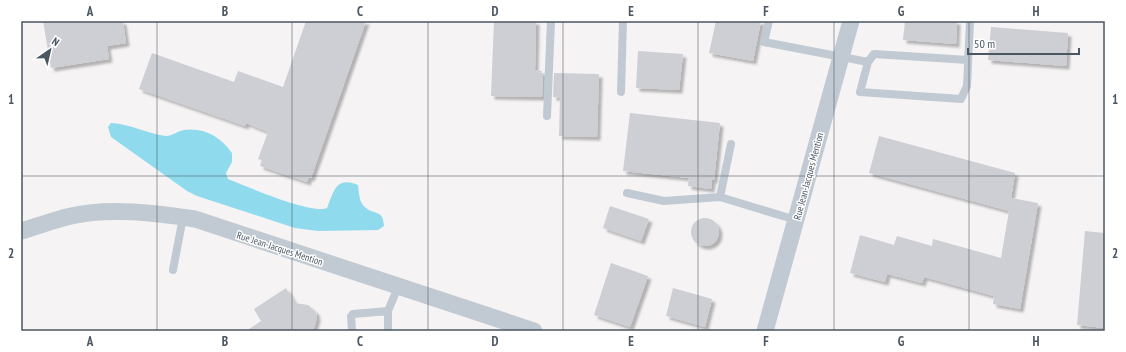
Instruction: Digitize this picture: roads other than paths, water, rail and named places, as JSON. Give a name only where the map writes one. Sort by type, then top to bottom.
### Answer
[{"type":"street","name":"Rue Jean-Jacques Mention","points":[[765,331],[851,21]]},
{"type":"street","name":"Rue Jean-Jacques Mention","points":[[21,231],[72,216],[122,212],[195,219],[534,331]]},
{"type":"lane","points":[[547,116],[551,21]]},
{"type":"lane","points":[[621,92],[623,21]]},
{"type":"lane","points":[[769,21],[764,42],[868,62]]},
{"type":"lane","points":[[968,60],[874,54],[868,62],[860,92],[960,99],[966,86],[968,60],[970,21]]},
{"type":"lane","points":[[720,197],[731,144]]},
{"type":"lane","points":[[627,193],[664,201],[720,197],[796,220]]},
{"type":"lane","points":[[173,270],[183,217]]},
{"type":"lane","points":[[388,331],[388,310],[398,287]]},
{"type":"lane","points":[[352,331],[351,316],[353,314],[388,310]]},
{"type":"water","points":[[111,123],[126,125],[166,136],[191,129],[211,134],[223,142],[232,153],[232,162],[226,173],[228,179],[294,204],[319,209],[327,208],[334,191],[340,184],[345,182],[358,185],[363,205],[368,210],[380,214],[384,226],[378,230],[318,231],[295,228],[197,196],[187,191],[111,137],[108,127]]}]
